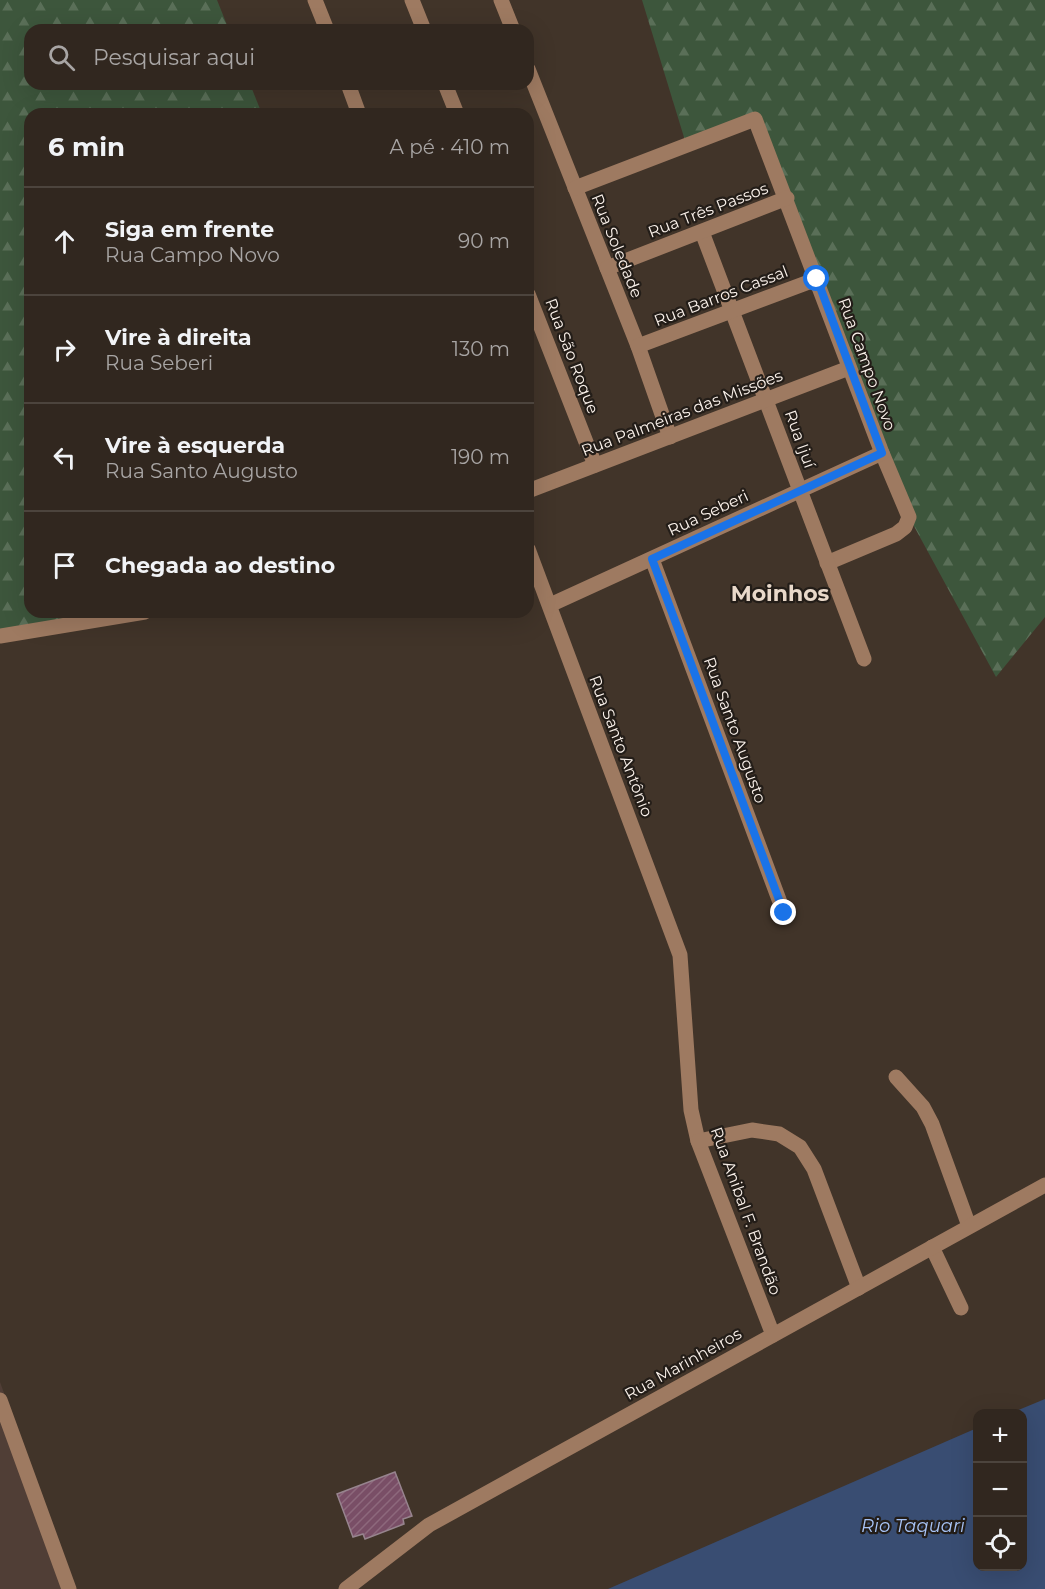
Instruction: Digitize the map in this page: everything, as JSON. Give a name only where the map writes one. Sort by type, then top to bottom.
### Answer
[{"type":"street","points":[[315,0],[325,24]]},
{"type":"street","points":[[412,0],[422,24]]},
{"type":"street","points":[[501,0],[511,24]]},
{"type":"street","name":"Rua Soledade","points":[[534,84],[638,346],[670,437]]},
{"type":"street","points":[[350,90],[357,108]]},
{"type":"street","points":[[447,90],[455,108]]},
{"type":"street","name":"Rua Campo Novo","points":[[575,188],[755,119],[787,198],[849,368],[909,517],[905,527],[896,534],[827,563]]},
{"type":"street","name":"Rua Três Passos","points":[[607,268],[787,198]]},
{"type":"street","name":"Rua Ijuí","points":[[702,232],[864,659]]},
{"type":"street","name":"Rua Barros Cassal","points":[[638,346],[817,279]]},
{"type":"street","name":"Rua São Roque","points":[[534,309],[595,465]]},
{"type":"street","name":"Rua Palmeiras das Missões","points":[[534,488],[849,368]]},
{"type":"street","name":"Rua Seberi","points":[[550,605],[882,453]]},
{"type":"street","name":"Rua Santo Augusto","points":[[652,559],[784,913]]},
{"type":"street","name":"Rua Santo Antônio","points":[[534,564],[680,955]]},
{"type":"street","points":[[0,636],[109,618]]},
{"type":"street","name":"Rua Anibal F. Brandão","points":[[680,955],[691,1110],[698,1141],[773,1335]]},
{"type":"street","points":[[896,1077],[923,1107],[932,1124],[969,1227]]},
{"type":"street","points":[[698,1141],[752,1130],[779,1134],[800,1147],[814,1169],[859,1288]]},
{"type":"street","name":"Rua Marinheiros","points":[[346,1589],[429,1525],[1045,1185]]},
{"type":"street","points":[[932,1247],[961,1308]]},
{"type":"street","points":[[0,1400],[69,1589]]},
{"type":"shaded area","points":[[0,1382],[75,1589],[0,1589]]},
{"type":"green space","points":[[0,0],[217,0],[227,24],[24,24],[24,90],[252,90],[260,108],[24,108],[24,618],[109,618],[0,636]]},
{"type":"green space","points":[[642,0],[1045,0],[1045,617],[996,677],[909,517],[757,120],[687,147]]},
{"type":"water","name":"Rio Taquari","points":[[1045,1399],[1045,1589],[608,1589],[973,1430],[973,1571],[1027,1571],[1027,1409],[1021,1409]]},
{"type":"building","points":[[395,1472],[412,1516],[403,1519],[404,1524],[365,1539],[363,1534],[353,1537],[337,1494]]},
{"type":"district","name":"Moinhos","points":[[780,593]]},
{"type":"route","points":[[784,913],[652,559],[882,453],[817,279]]}]
